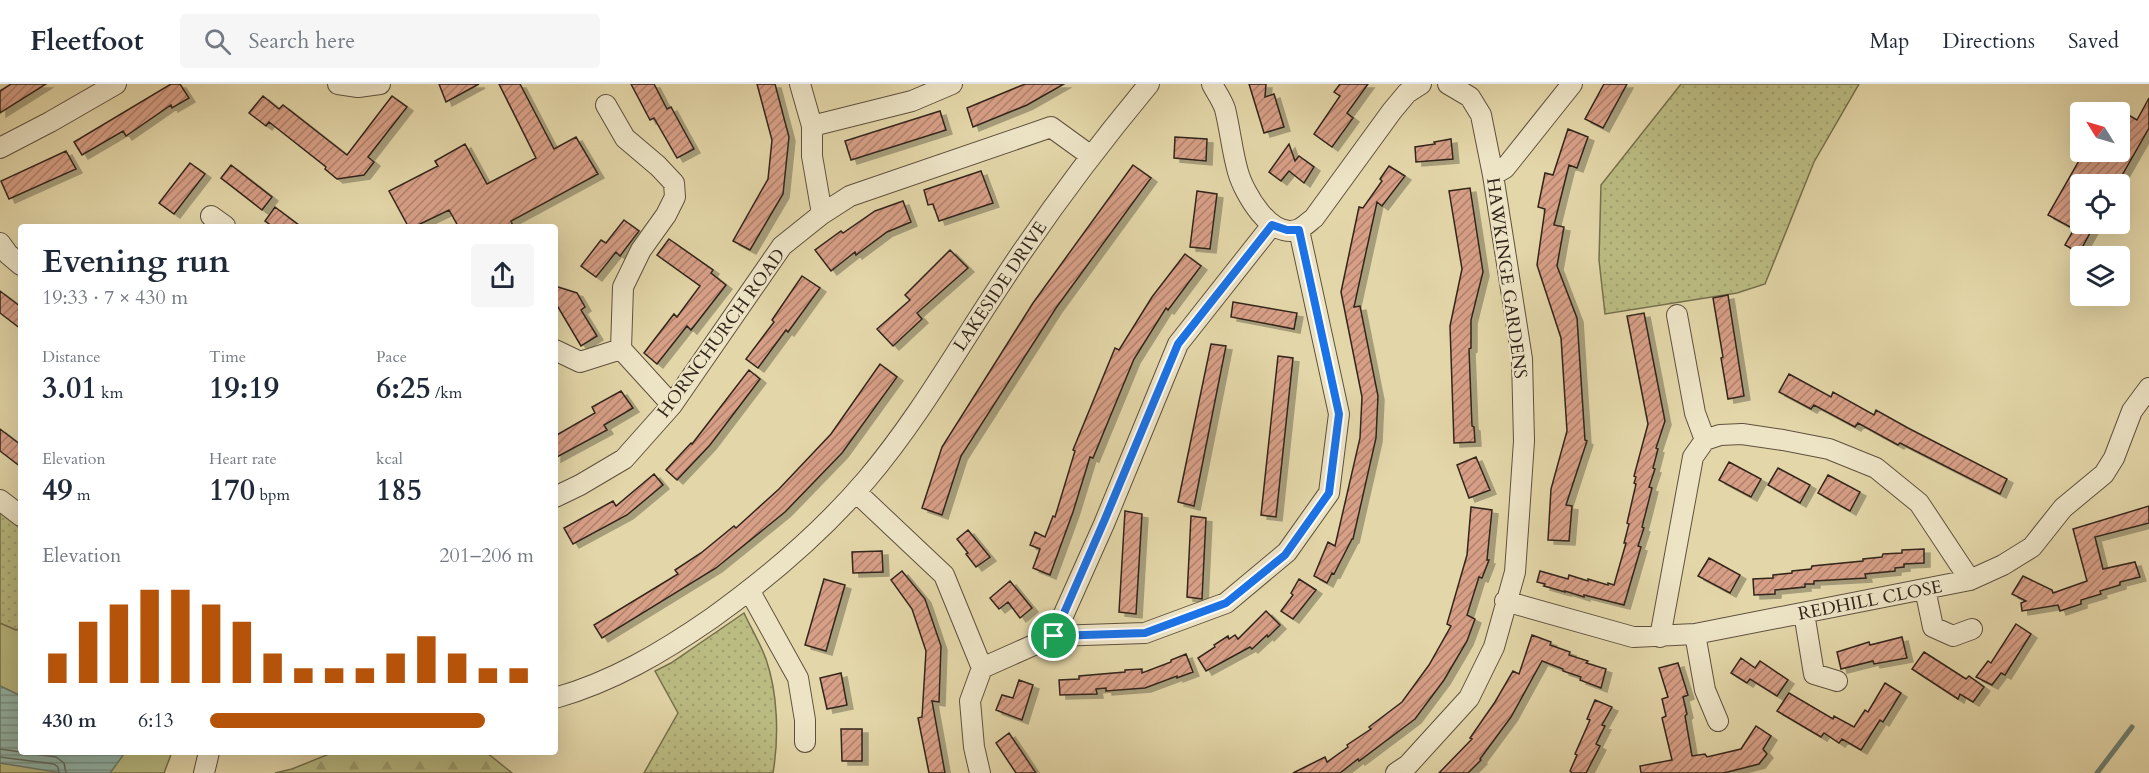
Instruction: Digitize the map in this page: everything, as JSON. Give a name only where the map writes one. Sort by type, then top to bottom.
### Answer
[{"type":"street","points":[[0,148],[116,84]]},
{"type":"street","points":[[338,84],[358,87],[380,84]]},
{"type":"street","points":[[800,84],[812,126],[812,156],[822,214]]},
{"type":"street","points":[[812,126],[912,101],[952,84]]},
{"type":"street","name":"LAKESIDE DRIVE","points":[[558,698],[594,685],[635,666],[684,637],[749,590],[806,543],[856,492],[910,424],[1024,248],[1149,84]]},
{"type":"street","points":[[1212,84],[1224,106],[1238,173],[1246,193],[1259,212],[1272,225],[1287,230],[1299,230],[1314,218],[1392,111],[1407,93],[1421,84]]},
{"type":"street","name":"HAWKINGE GARDENS","points":[[1396,773],[1408,765],[1469,698],[1494,647],[1505,601],[1515,572],[1524,441],[1522,360],[1493,175],[1481,115],[1470,97],[1448,84]]},
{"type":"street","points":[[1493,175],[1505,168],[1572,84]]},
{"type":"street","points":[[606,105],[625,138],[674,183],[675,197],[666,215],[641,250],[623,288],[621,349],[672,405]]},
{"type":"street","name":"HORNCHURCH ROAD","points":[[558,496],[624,459],[672,405],[782,246],[822,214],[850,196],[1051,127],[1092,156]]},
{"type":"street","points":[[1054,636],[1178,344],[1272,225]]},
{"type":"street","points":[[982,668],[1054,636],[1145,633],[1226,603],[1285,555],[1329,493],[1339,414],[1299,230]]},
{"type":"street","points":[[0,243],[18,262]]},
{"type":"street","points":[[1677,315],[1695,413],[1705,440]]},
{"type":"street","points":[[558,351],[580,362],[621,349]]},
{"type":"street","name":"REDHILL CLOSE","points":[[1505,601],[1633,638],[1659,637],[1695,634],[1970,580],[2003,565],[2032,547],[2063,508],[2104,474],[2115,458],[2132,411],[2149,388]]},
{"type":"street","points":[[1659,637],[1693,457],[1705,440],[1719,435],[1742,434],[1829,449],[1876,468],[1919,503],[1970,580]]},
{"type":"street","points":[[856,492],[944,575],[982,668],[970,701],[974,747],[980,773]]},
{"type":"street","points":[[0,500],[18,514]]},
{"type":"street","points":[[1925,589],[1933,627],[1953,636],[1972,629]]},
{"type":"street","points":[[749,590],[798,678],[805,720],[805,741]]},
{"type":"street","points":[[1804,614],[1814,674],[1837,681]]},
{"type":"street","points":[[1695,634],[1705,690],[1718,721]]},
{"type":"street","points":[[204,773],[208,755]]},
{"type":"green space","points":[[1681,84],[1859,84],[1814,162],[1765,284],[1737,293],[1605,314],[1599,260],[1601,185]]},
{"type":"green space","points":[[0,512],[18,527],[18,629],[0,623]]},
{"type":"green space","points":[[744,613],[766,659],[773,687],[777,730],[773,773],[644,773],[678,713],[655,671],[671,663]]},
{"type":"green space","points":[[0,623],[18,629],[18,695],[0,686]]},
{"type":"green space","points":[[122,755],[171,755],[164,773],[110,773]]},
{"type":"green space","points":[[327,755],[490,755],[512,773],[275,773],[292,769]]},
{"type":"green space","points":[[0,763],[54,770],[62,773],[0,773]]},
{"type":"water","points":[[0,686],[18,695],[18,755],[123,755],[110,773],[62,773],[0,763]]},
{"type":"building","points":[[11,84],[46,84],[0,113],[0,91]]},
{"type":"building","points":[[171,84],[180,84],[189,98],[172,108],[171,105],[126,136],[123,131],[82,155],[74,142]]},
{"type":"building","points":[[439,84],[479,84],[446,102]]},
{"type":"building","points":[[499,84],[520,84],[554,149],[576,137],[598,174],[511,221],[512,224],[457,224],[449,210],[420,224],[407,224],[389,191],[438,166],[435,161],[465,144],[487,184],[536,158]]},
{"type":"building","points":[[631,84],[654,84],[667,109],[671,107],[694,149],[677,158],[654,118],[650,120]]},
{"type":"building","points":[[757,84],[775,84],[789,137],[783,194],[750,250],[733,241],[768,179],[772,140]]},
{"type":"building","points":[[1025,84],[1064,84],[1027,105],[973,127],[967,108]]},
{"type":"building","points":[[1249,84],[1266,84],[1265,97],[1274,94],[1284,127],[1264,133]]},
{"type":"building","points":[[1340,84],[1368,84],[1347,113],[1353,118],[1332,147],[1314,134],[1340,96],[1334,92]]},
{"type":"building","points":[[1604,84],[1627,84],[1603,128],[1585,119]]},
{"type":"building","points":[[263,96],[279,109],[283,105],[347,155],[392,96],[407,107],[368,157],[374,162],[364,175],[337,179],[325,169],[326,167],[269,122],[266,126],[249,113]]},
{"type":"building","points":[[2149,98],[2149,128],[2130,161],[2130,116],[2137,120]]},
{"type":"building","points":[[940,111],[946,130],[851,160],[845,141]]},
{"type":"building","points":[[1568,129],[1588,137],[1577,168],[1569,165],[1554,225],[1564,227],[1557,266],[1577,318],[1585,440],[1587,441],[1566,505],[1572,506],[1569,541],[1548,540],[1551,489],[1567,431],[1561,338],[1537,265],[1545,209],[1538,207],[1545,173],[1553,175]]},
{"type":"building","points":[[1175,137],[1207,139],[1206,161],[1174,158]]},
{"type":"building","points":[[1451,139],[1453,159],[1416,162],[1415,147]]},
{"type":"building","points":[[1289,144],[1295,161],[1299,156],[1314,167],[1304,183],[1289,171],[1281,181],[1269,172]]},
{"type":"building","points":[[66,151],[76,169],[9,199],[1,181]]},
{"type":"building","points":[[2078,162],[2130,162],[2123,174],[2071,174]]},
{"type":"building","points":[[190,163],[205,174],[174,214],[159,203]]},
{"type":"building","points":[[231,165],[272,197],[262,210],[221,178]]},
{"type":"building","points":[[1133,165],[1151,178],[1056,308],[961,456],[942,515],[922,508],[942,447],[1033,303]]},
{"type":"building","points":[[1389,166],[1405,176],[1382,206],[1377,202],[1354,307],[1360,306],[1378,396],[1376,438],[1353,539],[1327,583],[1314,576],[1328,542],[1335,546],[1360,438],[1362,397],[1341,292],[1359,207],[1363,208],[1382,181],[1380,179]]},
{"type":"building","points":[[981,171],[993,203],[939,221],[933,204],[928,205],[924,190]]},
{"type":"building","points":[[2070,176],[2070,227],[2048,215]]},
{"type":"building","points":[[1470,188],[1483,272],[1471,320],[1471,348],[1469,349],[1472,426],[1475,442],[1454,443],[1450,326],[1462,269],[1449,191]]},
{"type":"building","points":[[1197,191],[1217,194],[1210,249],[1190,247]]},
{"type":"building","points":[[903,201],[911,222],[887,232],[856,255],[855,252],[831,271],[815,250],[875,211]]},
{"type":"building","points":[[275,207],[297,224],[269,224],[265,221]]},
{"type":"building","points":[[624,220],[639,231],[620,256],[616,252],[596,277],[581,266],[601,240],[606,243]]},
{"type":"building","points":[[2071,234],[2089,234],[2083,246],[2070,246],[2070,248],[2065,245]]},
{"type":"building","points":[[669,239],[713,270],[711,273],[726,285],[691,330],[687,326],[657,364],[644,353],[674,314],[677,317],[700,286],[657,255]]},
{"type":"building","points":[[950,250],[968,268],[917,313],[922,319],[893,346],[877,329],[910,300],[905,295]]},
{"type":"building","points":[[1185,254],[1201,266],[1168,310],[1166,308],[1134,359],[1093,458],[1090,457],[1050,575],[1033,568],[1040,549],[1030,545],[1035,532],[1045,537],[1053,516],[1055,517],[1075,451],[1073,450],[1115,348],[1119,350],[1152,297]]},
{"type":"building","points":[[802,276],[820,288],[758,368],[746,359],[774,322],[772,320]]},
{"type":"building","points":[[558,287],[577,293],[585,307],[581,310],[597,336],[581,346],[558,307]]},
{"type":"building","points":[[0,291],[18,305],[18,327],[0,313]]},
{"type":"building","points":[[1728,295],[1744,396],[1728,399],[1713,298]]},
{"type":"building","points":[[1233,302],[1297,313],[1294,329],[1231,317]]},
{"type":"building","points":[[1644,313],[1665,421],[1656,448],[1658,449],[1653,468],[1655,469],[1649,487],[1652,488],[1638,546],[1641,547],[1624,605],[1565,592],[1537,582],[1540,571],[1568,579],[1569,575],[1614,585],[1626,543],[1624,543],[1629,524],[1627,523],[1636,484],[1634,476],[1648,424],[1627,316]]},
{"type":"building","points":[[1211,344],[1226,346],[1194,506],[1178,502]]},
{"type":"building","points":[[1278,356],[1293,358],[1276,517],[1261,515]]},
{"type":"building","points":[[880,364],[897,377],[842,453],[785,512],[716,568],[602,638],[594,625],[678,574],[675,570],[701,553],[734,526],[736,528],[779,489],[831,434]]},
{"type":"building","points":[[749,370],[760,379],[710,445],[677,480],[666,470],[692,444]]},
{"type":"building","points":[[1789,374],[1831,397],[1833,392],[1874,415],[1876,410],[2007,479],[2000,494],[1858,423],[1855,427],[1814,405],[1811,409],[1779,392]]},
{"type":"building","points":[[621,391],[633,408],[604,425],[607,430],[558,456],[558,434],[595,413],[592,407]]},
{"type":"building","points":[[0,429],[18,443],[18,465],[0,451]]},
{"type":"building","points":[[1476,457],[1490,490],[1469,498],[1457,465]]},
{"type":"building","points":[[1729,462],[1761,479],[1751,497],[1719,480]]},
{"type":"building","points":[[1778,468],[1810,485],[1800,503],[1768,485]]},
{"type":"building","points":[[654,474],[663,485],[627,515],[573,544],[564,528],[613,501],[616,506]]},
{"type":"building","points":[[1828,475],[1860,492],[1850,511],[1818,493]]},
{"type":"building","points":[[2149,506],[2149,523],[2095,537],[2103,569],[2135,562],[2140,577],[2120,582],[2120,585],[2100,591],[2101,594],[2081,600],[2081,604],[2060,611],[2058,605],[2022,611],[2021,603],[2026,601],[2012,594],[2023,576],[2052,590],[2053,593],[2087,581],[2073,529]]},
{"type":"building","points":[[1471,507],[1492,510],[1487,560],[1489,560],[1482,578],[1479,577],[1467,615],[1475,619],[1467,641],[1444,680],[1415,719],[1340,773],[1293,773],[1325,757],[1327,762],[1371,729],[1369,727],[1402,702],[1429,665],[1451,626],[1447,624],[1467,555]]},
{"type":"building","points":[[1125,511],[1142,514],[1136,614],[1119,612]]},
{"type":"building","points":[[1191,516],[1206,518],[1202,599],[1187,597]]},
{"type":"building","points":[[968,530],[990,557],[976,567],[957,539]]},
{"type":"building","points":[[1924,549],[1924,563],[1904,564],[1904,567],[1895,568],[1895,571],[1865,574],[1866,578],[1814,581],[1814,584],[1805,584],[1805,587],[1775,590],[1775,594],[1754,595],[1753,579],[1773,578],[1773,575],[1811,569],[1812,566],[1863,561],[1863,559],[1882,557],[1883,554],[1902,553],[1902,550]]},
{"type":"building","points":[[882,551],[883,572],[853,573],[852,552]]},
{"type":"building","points":[[1709,558],[1740,575],[1730,593],[1698,576]]},
{"type":"building","points":[[902,571],[925,599],[941,646],[939,702],[932,701],[945,773],[929,773],[918,718],[922,717],[926,651],[912,609],[891,580]]},
{"type":"building","points":[[824,579],[845,585],[826,651],[805,645]]},
{"type":"building","points":[[1299,579],[1316,590],[1293,619],[1281,611],[1293,595],[1291,593]]},
{"type":"building","points":[[1010,581],[1032,608],[1020,618],[1008,602],[999,609],[990,598]]},
{"type":"building","points":[[1266,611],[1280,625],[1268,637],[1267,635],[1252,649],[1250,647],[1206,671],[1198,658],[1228,636],[1229,639],[1235,635],[1238,639]]},
{"type":"building","points":[[2016,624],[2031,634],[2005,675],[2001,673],[1992,685],[1976,677],[1988,661],[1991,663]]},
{"type":"building","points":[[1532,635],[1570,652],[1569,655],[1588,661],[1586,663],[1606,669],[1601,688],[1542,661],[1511,717],[1481,760],[1468,773],[1439,773],[1472,739],[1470,738],[1513,671],[1519,674]]},
{"type":"building","points":[[1902,637],[1907,658],[1874,664],[1873,661],[1841,669],[1837,652],[1869,642],[1870,645]]},
{"type":"building","points":[[1924,652],[1966,679],[1969,676],[1984,687],[1973,702],[1960,694],[1958,699],[1912,669]]},
{"type":"building","points":[[1186,654],[1193,672],[1177,678],[1177,676],[1145,688],[1106,691],[1106,688],[1096,689],[1097,694],[1060,695],[1059,680],[1079,679],[1079,676],[1125,672],[1125,670],[1142,669],[1142,673]]},
{"type":"building","points":[[1741,658],[1755,668],[1760,661],[1788,680],[1777,696],[1750,679],[1747,683],[1731,673]]},
{"type":"building","points":[[1678,663],[1688,695],[1683,697],[1692,756],[1705,754],[1707,757],[1741,749],[1756,726],[1771,736],[1763,749],[1767,754],[1759,764],[1724,773],[1641,773],[1640,766],[1672,760],[1662,718],[1666,716],[1662,699],[1668,697],[1659,668]]},
{"type":"building","points":[[841,673],[847,705],[827,709],[820,678]]},
{"type":"building","points":[[1019,680],[1033,685],[1022,720],[996,710],[1002,695],[1013,698]]},
{"type":"building","points":[[1885,683],[1901,693],[1883,722],[1880,720],[1861,750],[1842,739],[1839,743],[1824,733],[1821,737],[1777,711],[1789,693],[1833,719],[1834,716],[1854,727],[1865,710],[1868,712]]},
{"type":"building","points":[[1595,700],[1612,707],[1602,725],[1605,726],[1596,744],[1600,746],[1586,773],[1572,773],[1570,771],[1577,755],[1575,754],[1590,720],[1587,719]]},
{"type":"building","points":[[841,729],[862,729],[862,761],[842,761]]},
{"type":"building","points":[[1009,733],[1036,773],[1016,773],[996,743]]},
{"type":"waterway","points":[[2097,773],[2132,727]]},
{"type":"route","points":[[1272,225],[1287,230],[1299,230],[1339,414],[1329,493],[1285,555],[1226,603],[1145,633],[1054,636],[1178,344],[1272,225]]}]
